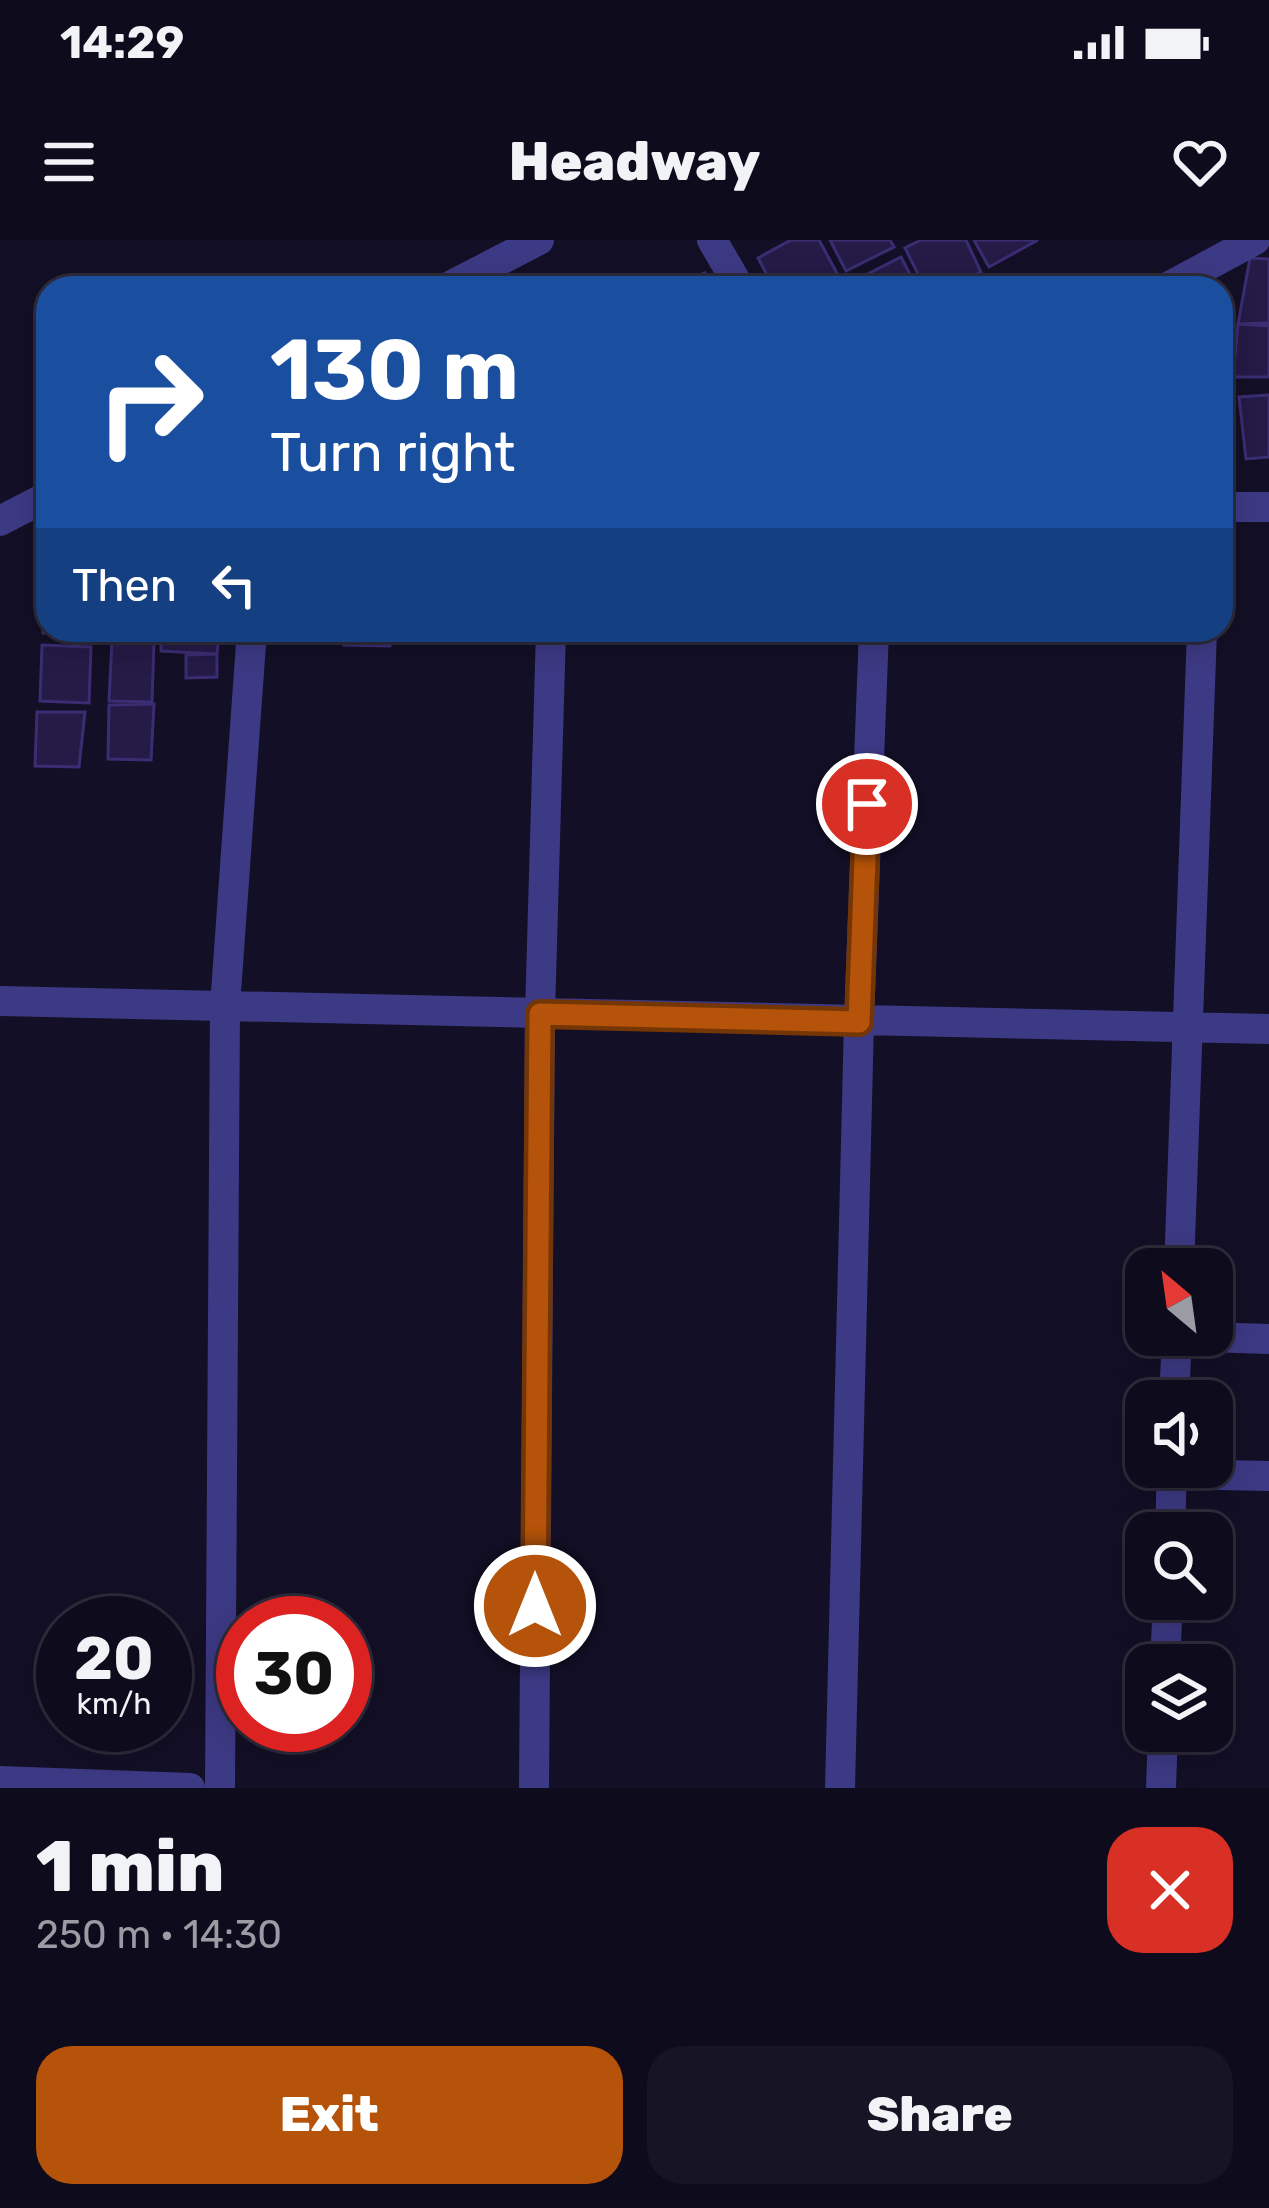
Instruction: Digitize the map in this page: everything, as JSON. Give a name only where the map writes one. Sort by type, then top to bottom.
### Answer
[{"type":"street","points":[[469,276],[539,240]]},
{"type":"street","points":[[712,240],[733,276]]},
{"type":"street","points":[[1208,276],[1255,240]]},
{"type":"street","points":[[0,521],[36,502]]},
{"type":"street","points":[[1233,507],[1269,507]]},
{"type":"street","points":[[220,1788],[225,1006],[251,642]]},
{"type":"street","points":[[534,1788],[540,1014],[551,642]]},
{"type":"street","points":[[840,1788],[874,642]]},
{"type":"street","points":[[1180,1248],[1202,642]]},
{"type":"street","points":[[0,1001],[1269,1029]]},
{"type":"street","points":[[1233,1338],[1269,1339]]},
{"type":"street","points":[[1233,1474],[1269,1476]]},
{"type":"street","points":[[1161,1788],[1162,1752]]},
{"type":"street","points":[[0,1781],[190,1788]]},
{"type":"building","points":[[791,240],[819,240],[838,275],[768,276],[758,258]]},
{"type":"building","points":[[830,240],[890,240],[894,247],[846,271]]},
{"type":"building","points":[[921,240],[966,240],[981,272],[919,276],[905,248]]},
{"type":"building","points":[[974,240],[1038,240],[989,267]]},
{"type":"building","points":[[901,257],[911,276],[864,276]]},
{"type":"building","points":[[1250,258],[1269,259],[1269,323],[1238,324]]},
{"type":"building","points":[[1238,324],[1269,326],[1269,377],[1233,377]]},
{"type":"building","points":[[1269,395],[1269,457],[1246,459],[1239,397]]},
{"type":"building","points":[[112,642],[154,642],[152,702],[109,701]]},
{"type":"building","points":[[161,642],[218,642],[217,654],[161,651]]},
{"type":"building","points":[[344,642],[390,642],[390,646]]},
{"type":"building","points":[[42,645],[91,647],[89,703],[40,701]]},
{"type":"building","points":[[217,654],[217,677],[186,678],[186,655]]},
{"type":"building","points":[[154,704],[151,760],[108,759],[109,705]]},
{"type":"building","points":[[37,712],[85,712],[79,767],[35,766]]},
{"type":"route","points":[[535,1606],[540,1014],[859,1022],[867,804]]}]
